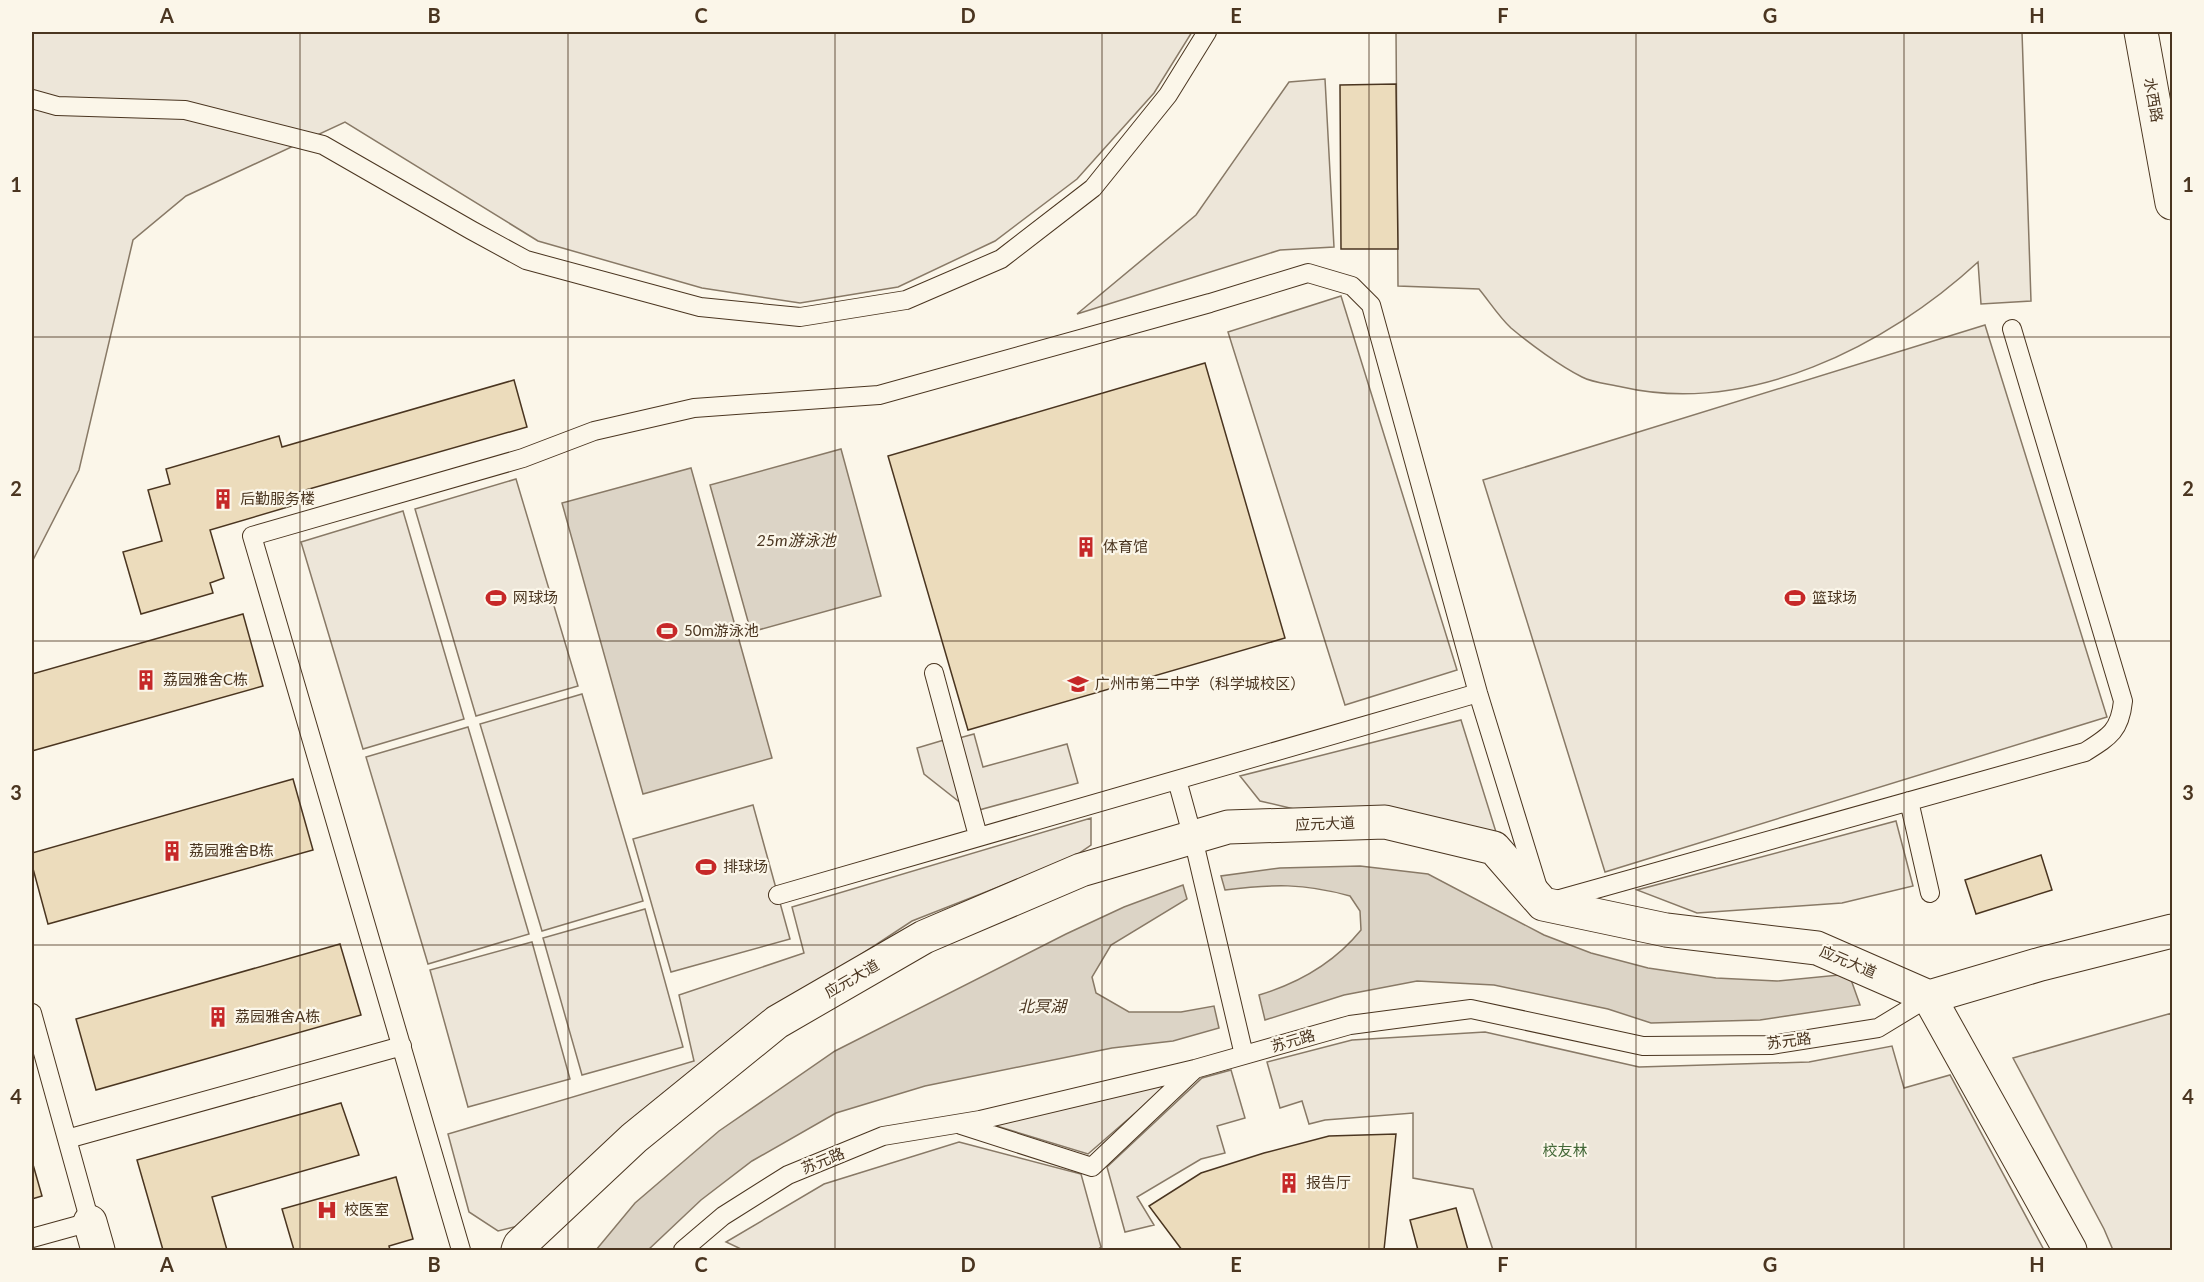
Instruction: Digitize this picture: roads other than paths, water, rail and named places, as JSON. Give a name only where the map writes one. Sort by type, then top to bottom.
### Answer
[{"type":"street","name":"水西路","points":[[2141,32],[2163,104],[2172,203]]},
{"type":"street","name":"应元大道","points":[[518,1251],[520,1245],[634,1138],[777,1022],[924,937],[1081,870],[1228,828],[1385,822],[1494,848],[1543,904],[1666,930],[1817,948],[1929,997]]},
{"type":"street","points":[[2070,1251],[1929,997],[2172,931]]},
{"type":"lane","points":[[32,99],[57,106],[185,110],[323,145],[526,260],[700,307],[800,317],[906,300],[1001,259],[1093,188],[1168,95],[1207,32]]},
{"type":"lane","points":[[461,1251],[252,536],[523,458],[594,431],[694,408],[879,395],[1210,303],[1308,273],[1352,286],[1371,305],[1478,693],[1543,904],[2085,752],[2104,741],[2121,721],[2123,701],[2012,329]]},
{"type":"lane","points":[[934,673],[978,836]]},
{"type":"lane","points":[[778,895],[1478,693]]},
{"type":"lane","points":[[1177,780],[1193,838],[1244,1055]]},
{"type":"lane","points":[[1909,801],[1930,892]]},
{"type":"lane","name":"苏元路","points":[[683,1251],[723,1216],[788,1175],[883,1136],[956,1124],[1195,1069],[1350,1025],[1471,1009],[1643,1046],[1772,1045],[1878,1028],[1929,997]]},
{"type":"lane","points":[[32,1013],[94,1236],[32,1238]]},
{"type":"lane","points":[[67,1139],[402,1046]]},
{"type":"lane","points":[[956,1124],[1092,1167],[1195,1069]]},
{"type":"water","name":"25m游泳池","points":[[841,449],[881,596],[751,632],[710,485]]},
{"type":"water","name":"50m游泳池","points":[[691,468],[772,758],[643,794],[562,503]]},
{"type":"water","points":[[1360,866],[1428,874],[1544,935],[1591,953],[1648,968],[1716,978],[1777,981],[1849,974],[1860,1005],[1760,1020],[1651,1023],[1608,1009],[1494,985],[1417,981],[1344,995],[1265,1020],[1259,995],[1302,978],[1340,952],[1361,930],[1360,911],[1350,896],[1317,889],[1273,886],[1225,890],[1221,876],[1280,868]]},
{"type":"water","name":"北冥湖","points":[[1183,885],[1187,899],[1111,945],[1092,977],[1096,993],[1129,1012],[1181,1012],[1214,1006],[1219,1028],[1173,1041],[1112,1048],[925,1086],[836,1113],[752,1161],[701,1200],[648,1250],[596,1250],[635,1203],[719,1131],[835,1051],[1066,934],[1124,907]]},
{"type":"place","name":"后勤服务楼","points":[[223,499]]},
{"type":"place","name":"体育馆","points":[[1086,547]]},
{"type":"place","name":"网球场","points":[[496,598]]},
{"type":"place","name":"篮球场","points":[[1795,598]]},
{"type":"place","name":"50m游泳池","points":[[667,631]]},
{"type":"place","name":"荔园雅舍C栋","points":[[146,680]]},
{"type":"place","name":"广州市第二中学（科学城校区）","points":[[1078,684]]},
{"type":"place","name":"荔园雅舍B栋","points":[[172,851]]},
{"type":"place","name":"排球场","points":[[706,867]]},
{"type":"place","name":"荔园雅舍A栋","points":[[218,1017]]},
{"type":"place","name":"报告厅","points":[[1289,1183]]},
{"type":"place","name":"校医室","points":[[327,1210]]},
{"type":"park label","name":"校友林","points":[[1565,1151]]}]
